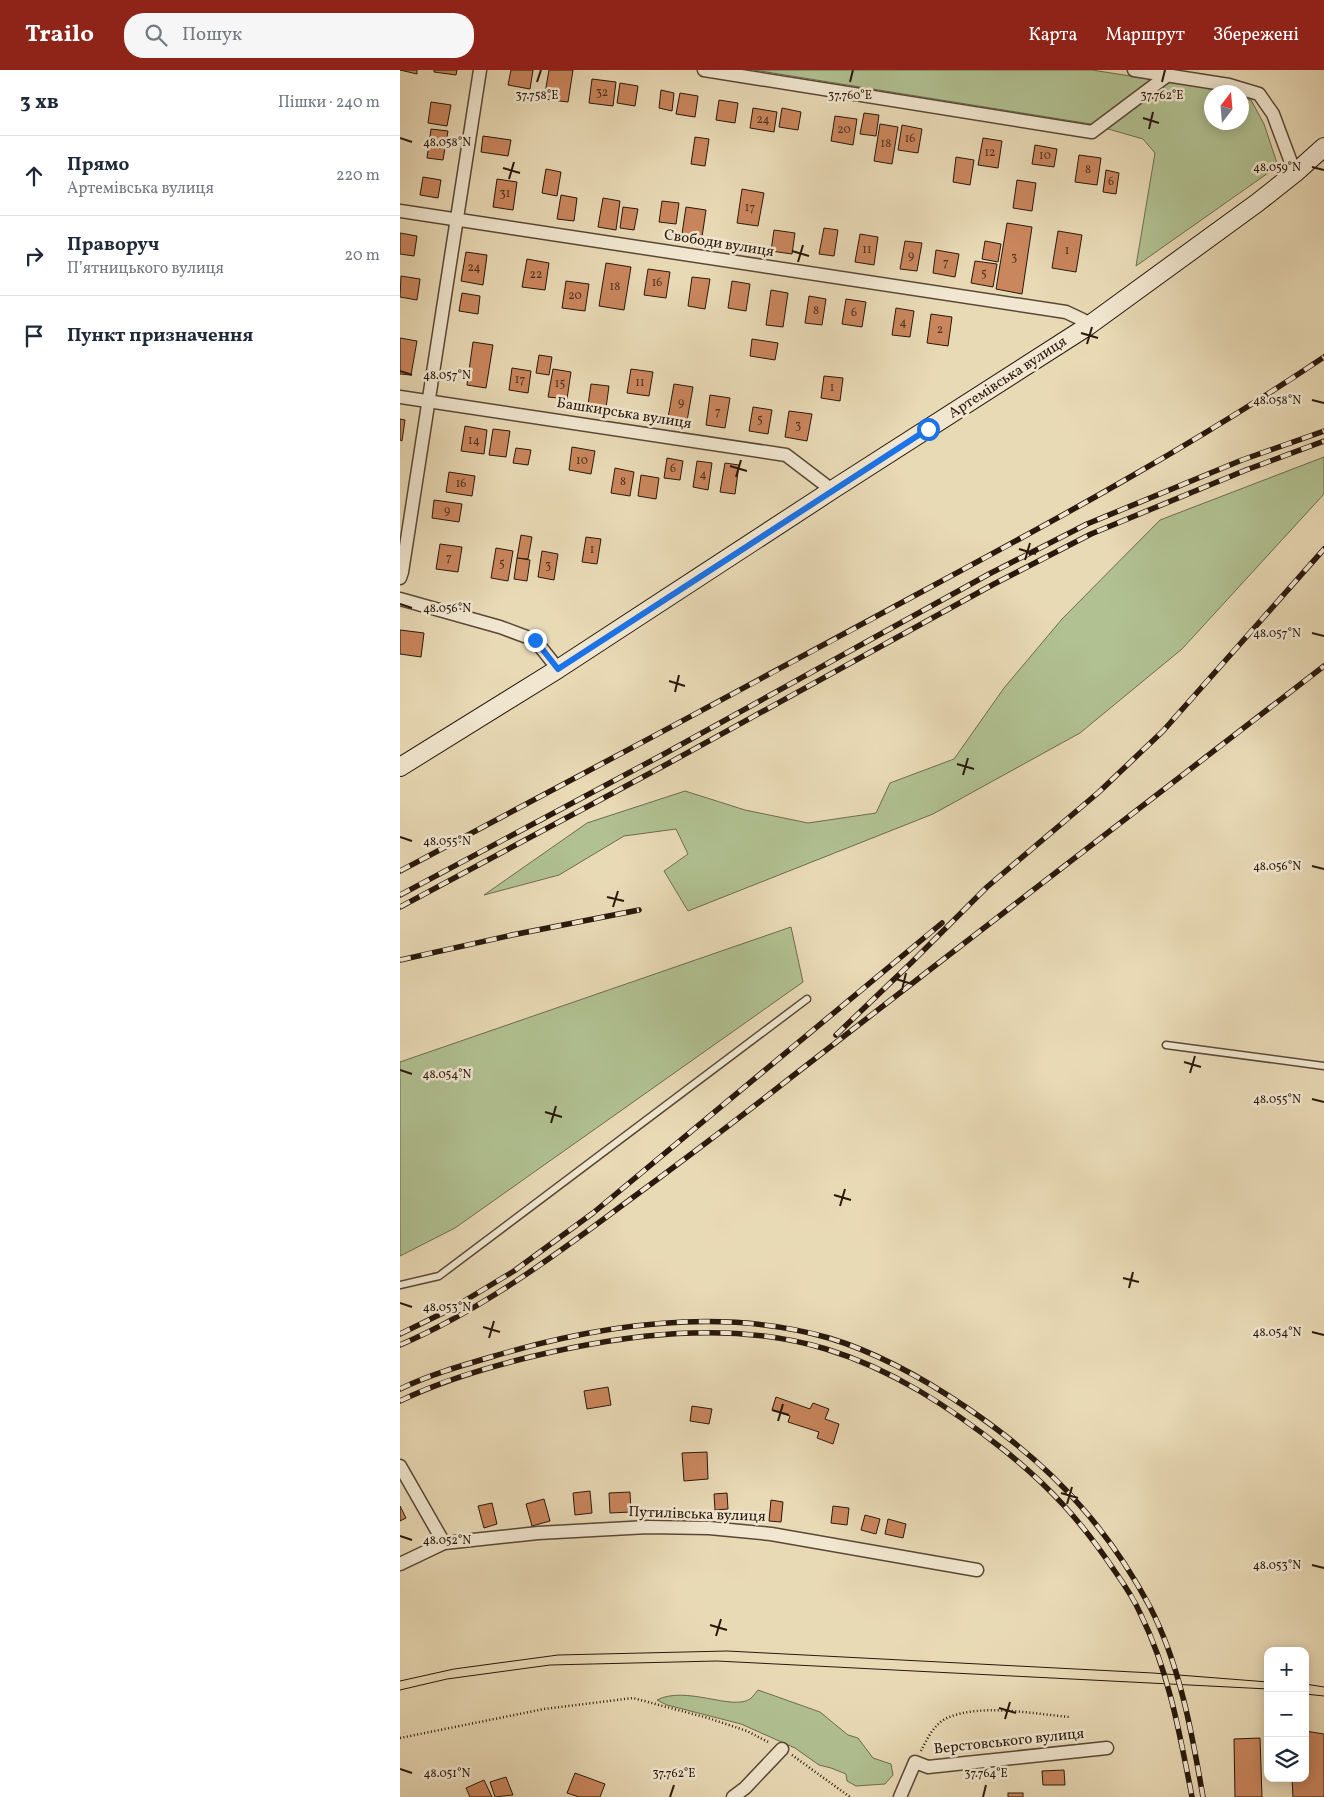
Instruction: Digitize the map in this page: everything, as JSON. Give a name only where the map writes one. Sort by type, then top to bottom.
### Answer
[{"type":"main road","name":"Артемівська вулиця","points":[[400,767],[558,669],[1088,326],[1257,203],[1295,174],[1324,147]]},
{"type":"street","points":[[400,578],[458,220],[480,70]]},
{"type":"street","points":[[704,70],[1092,132],[1168,75]]},
{"type":"street","points":[[1134,70],[1229,85],[1259,94],[1272,114],[1295,174]]},
{"type":"street","name":"Свободи вулиця","points":[[400,211],[1066,312],[1083,320],[1088,326]]},
{"type":"street","name":"Башкирська вулиця","points":[[400,397],[786,455],[832,490]]},
{"type":"street","points":[[400,599],[500,627],[535,640],[558,669]]},
{"type":"street","points":[[400,1466],[444,1543]]},
{"type":"street","name":"Путилівська вулиця","points":[[400,1564],[444,1543],[538,1533],[648,1527],[709,1528],[771,1534],[977,1570]]},
{"type":"street","name":"Верстовського вулиця","points":[[915,1762],[920,1766],[928,1767],[1107,1748]]},
{"type":"street","points":[[733,1797],[745,1788],[782,1749]]},
{"type":"street","points":[[900,1797],[915,1762]]},
{"type":"lane","points":[[400,1285],[438,1276],[807,1000]]},
{"type":"lane","points":[[1166,1045],[1324,1066]]},
{"type":"path","points":[[400,1738],[544,1709],[633,1698],[708,1718],[747,1731],[782,1749],[850,1797]]},
{"type":"path","points":[[915,1762],[928,1737],[947,1718],[965,1713],[994,1710],[1070,1717]]},
{"type":"green space","points":[[754,70],[1092,70],[1204,88],[1204,130],[1249,130],[1249,99],[1251,100],[1264,124],[1278,166],[1136,266],[1155,153],[1143,139],[1091,124]]},
{"type":"green space","points":[[1324,457],[1324,494],[1182,649],[1080,733],[933,814],[688,911],[664,871],[688,854],[676,829],[624,836],[559,875],[484,895],[587,823],[685,791],[745,810],[808,823],[876,813],[890,783],[954,759],[1004,688],[1062,619],[1160,520]]},
{"type":"green space","points":[[791,927],[803,982],[455,1228],[400,1256],[400,1062]]},
{"type":"green space","points":[[758,1690],[820,1712],[848,1735],[858,1738],[873,1758],[891,1764],[893,1775],[885,1784],[856,1786],[847,1781],[846,1774],[819,1765],[795,1748],[741,1724],[667,1705],[657,1700],[681,1695],[742,1702],[750,1699]]},
{"type":"building","points":[[400,70],[417,70],[417,74]]},
{"type":"building","points":[[434,70],[457,70],[456,75],[434,72]]},
{"type":"building","points":[[511,70],[533,70],[530,89],[508,85]]},
{"type":"building","points":[[549,70],[573,70],[568,102],[544,99]]},
{"type":"building","points":[[592,79],[616,82],[613,106],[589,103]]},
{"type":"building","points":[[620,83],[638,86],[635,106],[617,103]]},
{"type":"building","points":[[661,90],[674,93],[672,111],[659,108]]},
{"type":"building","points":[[680,93],[698,96],[695,117],[676,114]]},
{"type":"building","points":[[719,100],[738,103],[735,123],[716,120]]},
{"type":"building","points":[[431,102],[451,105],[447,126],[428,123]]},
{"type":"building","points":[[753,108],[777,112],[774,132],[750,128]]},
{"type":"building","points":[[782,108],[801,112],[798,130],[779,127]]},
{"type":"building","points":[[864,113],[879,115],[876,136],[860,134]]},
{"type":"building","points":[[835,116],[857,119],[853,145],[831,141]]},
{"type":"building","points":[[880,124],[898,127],[892,164],[874,161]]},
{"type":"building","points":[[902,125],[922,129],[918,153],[898,150]]},
{"type":"building","points":[[431,129],[448,131],[443,160],[427,158]]},
{"type":"building","points":[[483,136],[511,140],[508,156],[481,152]]},
{"type":"building","points":[[695,137],[709,139],[705,166],[691,164]]},
{"type":"building","points":[[983,138],[1002,141],[998,168],[978,165]]},
{"type":"building","points":[[1035,145],[1057,149],[1054,167],[1032,164]]},
{"type":"building","points":[[1079,155],[1101,158],[1097,185],[1075,182]]},
{"type":"building","points":[[956,157],[974,160],[970,185],[953,182]]},
{"type":"building","points":[[546,169],[561,172],[557,196],[542,193]]},
{"type":"building","points":[[1106,170],[1119,173],[1116,194],[1103,192]]},
{"type":"building","points":[[423,177],[441,180],[438,198],[420,195]]},
{"type":"building","points":[[497,179],[517,182],[513,210],[493,207]]},
{"type":"building","points":[[1017,180],[1036,183],[1032,211],[1013,208]]},
{"type":"building","points":[[742,189],[764,193],[758,226],[737,223]]},
{"type":"building","points":[[561,195],[577,198],[574,221],[557,219]]},
{"type":"building","points":[[603,198],[620,201],[616,230],[598,227]]},
{"type":"building","points":[[662,201],[679,203],[676,224],[659,222]]},
{"type":"building","points":[[623,207],[638,209],[634,230],[620,228]]},
{"type":"building","points":[[686,207],[706,210],[702,237],[682,234]]},
{"type":"building","points":[[1007,223],[1032,227],[1022,294],[996,289]]},
{"type":"building","points":[[824,228],[838,230],[834,256],[819,254]]},
{"type":"building","points":[[774,230],[795,233],[792,254],[771,251]]},
{"type":"building","points":[[1058,231],[1082,235],[1076,272],[1052,268]]},
{"type":"building","points":[[400,233],[417,236],[414,256],[400,254]]},
{"type":"building","points":[[860,234],[878,237],[874,265],[855,262]]},
{"type":"building","points":[[905,241],[922,243],[917,271],[900,269]]},
{"type":"building","points":[[985,241],[1001,244],[998,262],[982,259]]},
{"type":"building","points":[[936,250],[959,254],[955,277],[933,273]]},
{"type":"building","points":[[466,252],[487,255],[483,285],[461,281]]},
{"type":"building","points":[[527,259],[549,263],[545,290],[522,287]]},
{"type":"building","points":[[975,261],[997,264],[993,287],[971,283]]},
{"type":"building","points":[[606,263],[631,267],[624,310],[599,306]]},
{"type":"building","points":[[648,269],[670,272],[666,298],[644,295]]},
{"type":"building","points":[[401,276],[420,279],[417,300],[400,297]]},
{"type":"building","points":[[692,277],[710,279],[705,309],[688,306]]},
{"type":"building","points":[[566,281],[589,284],[585,311],[562,308]]},
{"type":"building","points":[[732,281],[750,284],[746,311],[728,308]]},
{"type":"building","points":[[771,290],[788,293],[783,327],[766,325]]},
{"type":"building","points":[[462,293],[480,296],[478,314],[459,311]]},
{"type":"building","points":[[809,296],[826,299],[822,325],[805,323]]},
{"type":"building","points":[[846,299],[866,302],[862,327],[842,324]]},
{"type":"building","points":[[896,308],[914,311],[910,337],[892,335]]},
{"type":"building","points":[[931,314],[952,317],[948,346],[927,343]]},
{"type":"building","points":[[400,338],[417,341],[411,375],[400,374]]},
{"type":"building","points":[[752,339],[778,343],[775,360],[750,356]]},
{"type":"building","points":[[473,342],[493,345],[486,388],[467,385]]},
{"type":"building","points":[[539,355],[552,357],[549,375],[536,373]]},
{"type":"building","points":[[512,368],[531,371],[528,393],[509,390]]},
{"type":"building","points":[[553,369],[571,372],[567,399],[548,397]]},
{"type":"building","points":[[631,369],[653,372],[649,396],[627,393]]},
{"type":"building","points":[[824,376],[843,378],[840,401],[821,398]]},
{"type":"building","points":[[591,384],[609,386],[606,408],[588,405]]},
{"type":"building","points":[[674,384],[693,387],[687,421],[668,418]]},
{"type":"building","points":[[710,395],[730,398],[725,428],[706,425]]},
{"type":"building","points":[[753,407],[772,410],[768,434],[749,431]]},
{"type":"building","points":[[789,411],[812,414],[807,441],[785,437]]},
{"type":"building","points":[[400,419],[405,420],[402,441],[400,440]]},
{"type":"building","points":[[465,426],[487,430],[484,454],[461,451]]},
{"type":"building","points":[[493,429],[510,431],[506,457],[489,455]]},
{"type":"building","points":[[572,447],[595,451],[591,474],[569,470]]},
{"type":"building","points":[[516,448],[531,450],[528,465],[513,463]]},
{"type":"building","points":[[667,458],[683,461],[680,480],[664,478]]},
{"type":"building","points":[[697,461],[712,463],[708,490],[693,487]]},
{"type":"building","points":[[725,463],[739,465],[735,494],[720,492]]},
{"type":"building","points":[[615,468],[634,472],[630,496],[611,493]]},
{"type":"building","points":[[449,472],[475,476],[472,496],[446,492]]},
{"type":"building","points":[[641,475],[659,478],[656,499],[638,496]]},
{"type":"building","points":[[434,500],[462,504],[459,522],[432,518]]},
{"type":"building","points":[[521,535],[532,537],[528,559],[517,558]]},
{"type":"building","points":[[586,537],[601,539],[597,564],[582,562]]},
{"type":"building","points":[[440,544],[462,547],[458,572],[436,569]]},
{"type":"building","points":[[496,548],[513,551],[508,581],[491,578]]},
{"type":"building","points":[[542,551],[558,554],[554,580],[538,577]]},
{"type":"building","points":[[517,558],[530,560],[527,581],[514,579]]},
{"type":"building","points":[[400,630],[424,633],[421,657],[400,654]]},
{"type":"building","points":[[608,1387],[611,1405],[587,1409],[584,1391]]},
{"type":"building","points":[[776,1397],[810,1409],[813,1403],[829,1409],[825,1419],[839,1424],[833,1444],[817,1438],[819,1432],[788,1422],[790,1416],[772,1410]]},
{"type":"building","points":[[692,1406],[712,1409],[709,1424],[690,1421]]},
{"type":"building","points":[[707,1452],[708,1479],[684,1481],[682,1453]]},
{"type":"building","points":[[590,1491],[592,1513],[575,1515],[573,1493]]},
{"type":"building","points":[[630,1492],[631,1512],[610,1513],[609,1493]]},
{"type":"building","points":[[727,1493],[728,1509],[715,1510],[714,1494]]},
{"type":"building","points":[[544,1499],[550,1521],[532,1526],[526,1504]]},
{"type":"building","points":[[771,1500],[783,1502],[781,1522],[769,1521]]},
{"type":"building","points":[[492,1503],[497,1524],[484,1528],[478,1506]]},
{"type":"building","points":[[400,1506],[406,1518],[400,1521]]},
{"type":"building","points":[[833,1506],[849,1508],[847,1525],[831,1523]]},
{"type":"building","points":[[865,1515],[880,1519],[876,1534],[861,1530]]},
{"type":"building","points":[[888,1519],[906,1524],[903,1538],[885,1534]]},
{"type":"building","points":[[1309,1732],[1324,1734],[1324,1797],[1293,1797],[1292,1782],[1309,1782]]},
{"type":"building","points":[[1260,1738],[1262,1797],[1235,1797],[1234,1739]]},
{"type":"building","points":[[1064,1770],[1065,1785],[1043,1785],[1042,1771]]},
{"type":"building","points":[[575,1773],[605,1784],[600,1797],[579,1797],[567,1793]]},
{"type":"building","points":[[506,1777],[513,1795],[495,1797],[490,1782]]},
{"type":"building","points":[[484,1780],[492,1797],[470,1797],[466,1788]]},
{"type":"building","points":[[1008,1793],[1023,1793],[1023,1797],[1008,1797]]},
{"type":"tram line","points":[[400,1681],[454,1669],[558,1655],[727,1651],[1153,1673],[1264,1682]]},
{"type":"tram line","points":[[400,1690],[447,1679],[550,1665],[717,1661],[1264,1689]]},
{"type":"tram line","points":[[1309,1685],[1324,1687]]},
{"type":"tram line","points":[[1309,1694],[1324,1696]]},
{"type":"railway","points":[[400,871],[794,661],[1077,507],[1177,450],[1324,357]]},
{"type":"railway","points":[[400,895],[664,754],[989,574],[1087,524],[1242,460],[1324,431]]},
{"type":"railway","points":[[400,907],[669,763],[994,584],[1091,534],[1246,470],[1324,441]]},
{"type":"railway","points":[[836,1035],[987,887],[1099,792],[1163,731],[1324,549]]},
{"type":"railway","points":[[400,1345],[459,1316],[488,1299],[543,1263],[597,1224],[752,1108],[1324,666]]},
{"type":"railway","points":[[400,960],[512,935],[639,910]]},
{"type":"railway","points":[[400,1334],[451,1309],[514,1271],[593,1213],[942,923]]},
{"type":"railway","points":[[400,1389],[433,1375],[468,1364],[573,1336],[616,1328],[702,1322],[745,1323],[787,1328],[829,1338],[897,1366],[967,1408],[1001,1432],[1060,1484],[1111,1544],[1150,1607],[1169,1652],[1184,1700],[1203,1797]]},
{"type":"railway","points":[[400,1401],[431,1387],[530,1357],[603,1342],[678,1334],[753,1335],[790,1340],[826,1349],[874,1367],[942,1405],[1004,1450],[1036,1477],[1064,1505],[1102,1552],[1135,1603],[1151,1637],[1172,1704],[1192,1797]]},
{"type":"route","points":[[535,640],[558,669],[928,429]]}]
